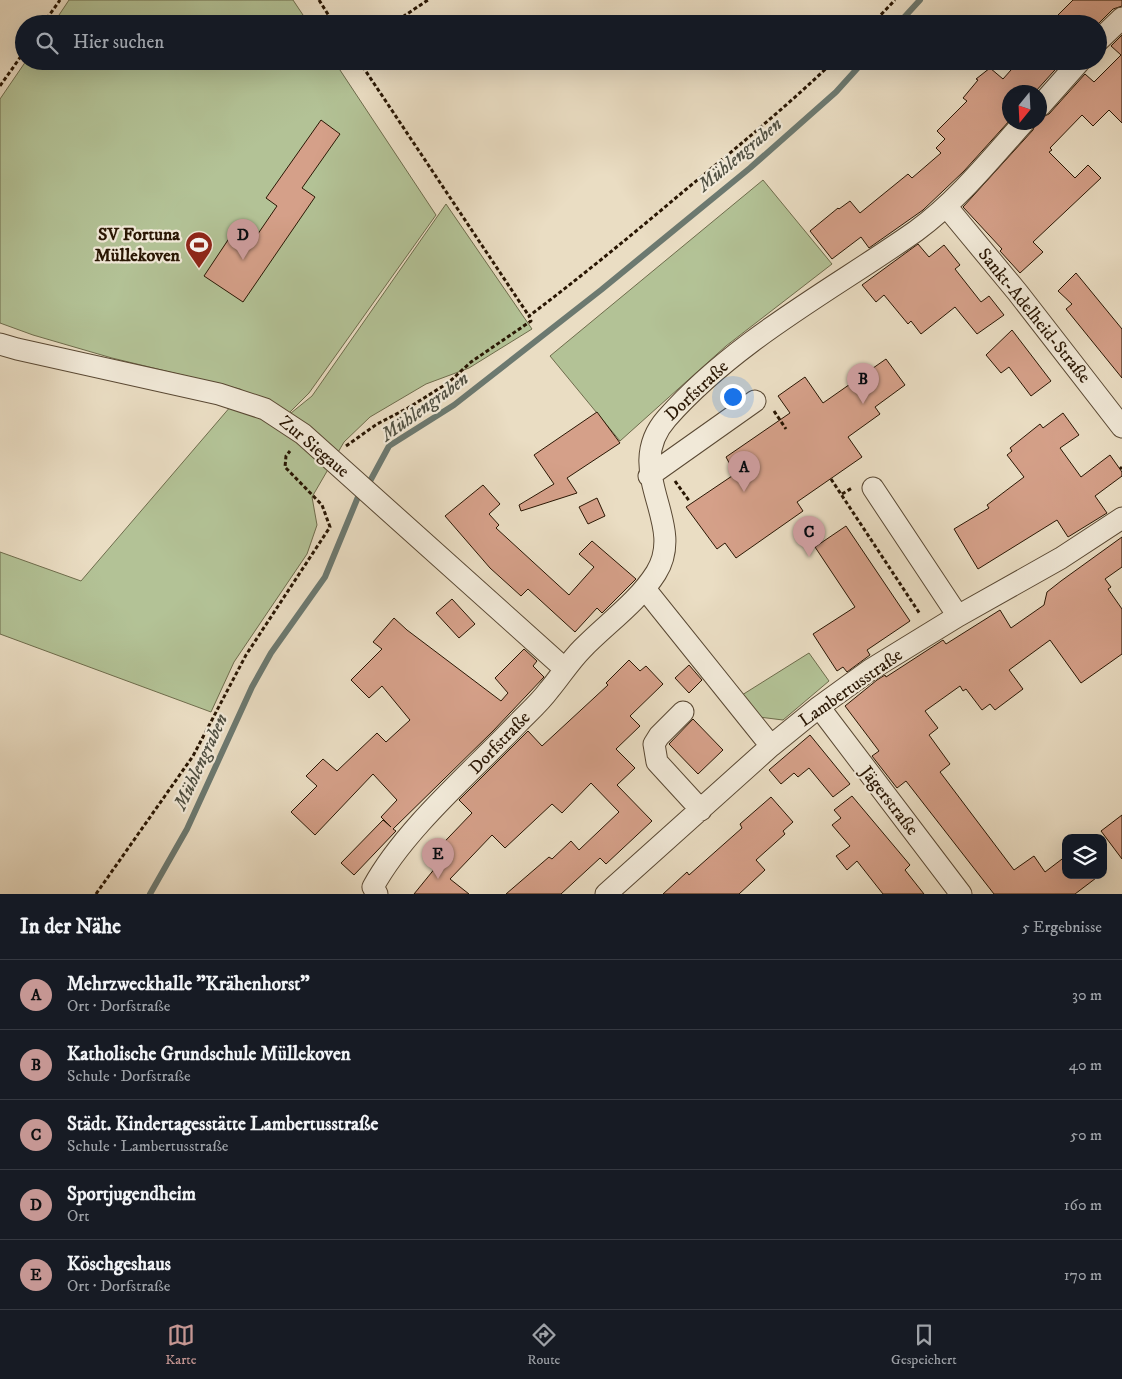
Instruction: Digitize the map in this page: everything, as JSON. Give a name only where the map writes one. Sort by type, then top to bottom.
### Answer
[{"type":"street","points":[[1107,32],[1122,18]]},
{"type":"street","points":[[1047,98],[1072,70]]},
{"type":"street","name":"Dorfstraße","points":[[377,894],[373,886],[386,863],[434,810],[548,692],[580,650],[645,589],[661,563],[665,533],[649,476],[651,450],[656,431],[682,402],[735,355],[841,279],[917,230],[946,206],[1017,130]]},
{"type":"street","name":"Sankt-Adelheid-Straße","points":[[946,206],[1018,293],[1122,427]]},
{"type":"street","name":"Zur Siegaue","points":[[0,344],[17,350],[220,394],[265,408],[303,434],[565,669]]},
{"type":"street","points":[[649,476],[755,401]]},
{"type":"street","points":[[873,488],[958,616]]},
{"type":"street","name":"Lambertusstraße","points":[[606,894],[772,746],[870,670],[958,616],[1061,558],[1122,518]]},
{"type":"street","points":[[645,589],[772,746]]},
{"type":"street","name":"Jägerstraße","points":[[819,708],[961,894]]},
{"type":"street","points":[[683,712],[659,736],[654,744],[657,762],[701,810]]},
{"type":"path","points":[[49,15],[60,0]]},
{"type":"path","points":[[319,0],[328,15]]},
{"type":"path","points":[[406,15],[428,0]]},
{"type":"path","points":[[881,15],[895,0]]},
{"type":"path","points":[[0,86],[15,65]]},
{"type":"path","points":[[324,453],[345,446],[377,424],[408,408],[448,383],[471,362],[531,321],[365,70]]},
{"type":"path","points":[[529,316],[571,285],[796,98],[825,70]]},
{"type":"path","points":[[96,894],[193,756],[246,655],[330,528],[322,505],[285,467],[286,456],[303,434]]},
{"type":"path","points":[[831,479],[933,632]]},
{"type":"green space","points":[[69,0],[293,0],[303,15],[59,15]]},
{"type":"green space","name":"SV Fortuna Müllekoven","points":[[20,70],[340,70],[436,215],[309,393],[287,415],[240,389],[112,358],[33,335],[0,323],[0,99]]},
{"type":"green space","points":[[763,180],[832,264],[726,346],[620,441],[550,356]]},
{"type":"green space","points":[[446,204],[532,329],[469,368],[426,384],[370,417],[344,442],[312,497],[317,525],[307,554],[234,662],[211,712],[0,634],[0,552],[81,581],[231,406],[242,409],[275,426],[312,396]]},
{"type":"green space","points":[[809,653],[829,681],[783,720],[759,717],[742,695]]},
{"type":"building","points":[[1073,0],[1122,0],[1122,6],[1113,9],[1107,15],[1058,15]]},
{"type":"building","points":[[1122,35],[1122,123],[1109,110],[1093,126],[1082,115],[1050,148],[1052,150],[1049,152],[1075,178],[1088,165],[1101,178],[1033,242],[1043,252],[1020,273],[1000,251],[1002,249],[963,207],[1033,130],[1047,130],[1047,115],[1085,74],[1094,82],[1121,55],[1111,46]]},
{"type":"building","points":[[987,70],[992,70],[1003,79],[1011,70],[1055,70],[1041,85],[1002,85],[1002,129],[964,171],[923,210],[869,248],[861,237],[832,259],[810,231],[838,208],[850,201],[860,213],[908,174],[912,178],[941,153],[936,148],[945,139],[937,131],[967,101],[963,98],[978,80],[976,79]]},
{"type":"building","points":[[321,120],[340,134],[302,188],[315,197],[243,302],[204,276],[230,237],[240,244],[243,239],[251,244],[277,206],[266,198]]},
{"type":"building","points":[[918,244],[929,257],[944,245],[960,265],[955,269],[981,302],[989,296],[1004,315],[977,334],[955,307],[921,334],[911,321],[908,324],[884,295],[876,302],[862,285]]},
{"type":"building","points":[[1076,273],[1122,329],[1122,378],[1066,309],[1072,304],[1058,291]]},
{"type":"building","points":[[1012,330],[1051,381],[1031,396],[1009,367],[1001,373],[986,355]]},
{"type":"building","points":[[886,359],[905,385],[875,407],[880,414],[848,437],[862,457],[797,502],[803,511],[736,558],[725,543],[717,549],[686,507],[735,474],[726,457],[790,413],[778,396],[805,377],[823,403]]},
{"type":"building","points":[[597,412],[620,443],[567,478],[577,493],[521,511],[519,505],[554,484],[534,455]]},
{"type":"building","points":[[1063,413],[1079,435],[1060,448],[1081,477],[1110,455],[1122,472],[1122,476],[1095,496],[1107,513],[1068,537],[1057,520],[978,569],[954,529],[989,508],[987,505],[1024,477],[1007,455],[1012,451],[1010,448],[1040,424],[1043,428]]},
{"type":"building","points":[[483,485],[500,504],[489,514],[499,525],[496,528],[569,595],[594,567],[579,554],[592,541],[636,579],[602,613],[597,608],[575,632],[528,589],[521,596],[490,568],[445,516]]},
{"type":"building","points":[[597,498],[605,516],[588,524],[579,507]]},
{"type":"building","points":[[846,526],[910,621],[867,650],[870,655],[847,672],[843,667],[837,671],[813,634],[855,607],[815,547]]},
{"type":"building","points":[[1122,537],[1122,567],[1105,579],[1111,587],[1108,589],[1122,609],[1122,654],[1081,683],[1050,640],[1009,670],[1023,689],[995,710],[990,704],[982,710],[966,689],[963,691],[960,686],[925,711],[938,728],[929,735],[950,764],[940,772],[1014,870],[1034,856],[1045,872],[1062,859],[1062,879],[1095,879],[1075,894],[994,894],[906,781],[897,788],[872,756],[879,751],[845,706],[885,675],[886,677],[943,640],[946,644],[1000,610],[1011,628],[1044,605],[1047,592]]},
{"type":"building","points":[[452,599],[475,624],[459,638],[436,613]]},
{"type":"building","points":[[394,618],[407,630],[501,701],[508,693],[495,678],[524,649],[537,661],[533,666],[544,677],[493,731],[393,829],[396,831],[354,875],[341,863],[383,820],[391,827],[381,817],[397,800],[373,774],[315,835],[291,812],[317,786],[306,776],[323,759],[337,771],[377,733],[386,742],[410,720],[382,686],[369,698],[351,680],[382,649],[373,642]]},
{"type":"building","points":[[629,660],[640,671],[646,666],[663,684],[630,716],[640,726],[616,749],[635,768],[617,785],[652,821],[606,864],[600,858],[561,894],[506,894],[549,857],[552,859],[571,841],[579,850],[619,812],[591,783],[562,813],[552,804],[505,848],[492,835],[450,879],[469,894],[414,894],[436,867],[427,860],[472,813],[459,800],[528,731],[542,746],[608,685],[606,683]]},
{"type":"building","points":[[689,665],[702,680],[689,693],[675,678]]},
{"type":"building","points":[[693,719],[723,750],[698,774],[669,744]]},
{"type":"building","points":[[810,735],[850,784],[833,797],[809,768],[798,777],[794,773],[781,784],[769,770]]},
{"type":"building","points":[[852,796],[910,865],[905,870],[924,894],[883,894],[857,861],[847,870],[836,856],[850,846],[832,825],[841,818],[834,810]]},
{"type":"building","points":[[771,797],[793,822],[783,831],[785,834],[756,860],[765,870],[739,894],[663,894],[687,872],[689,875],[742,828],[740,824]]},
{"type":"building","points":[[1122,815],[1122,859],[1107,839],[1107,834],[1103,834],[1101,831]]},
{"type":"waterway","name":"Mühlengraben","points":[[906,15],[920,0]]},
{"type":"waterway","name":"Mühlengraben","points":[[150,894],[187,829],[252,687],[271,653],[325,577],[358,497],[369,483],[389,446],[454,405],[601,290],[750,168],[836,92],[856,70]]},
{"type":"place","name":"Sportjugendheim","points":[[243,260]]},
{"type":"place","name":"SV Fortuna Müllekoven","points":[[199,269]]},
{"type":"place","name":"Katholische Grundschule Müllekoven","points":[[863,404]]},
{"type":"place","name":"Mehrzweckhalle \"Krähenhorst\"","points":[[744,492]]},
{"type":"place","name":"Städt. Kindertagesstätte Lambertusstraße","points":[[809,557]]},
{"type":"place","name":"Köschgeshaus","points":[[438,879]]}]
